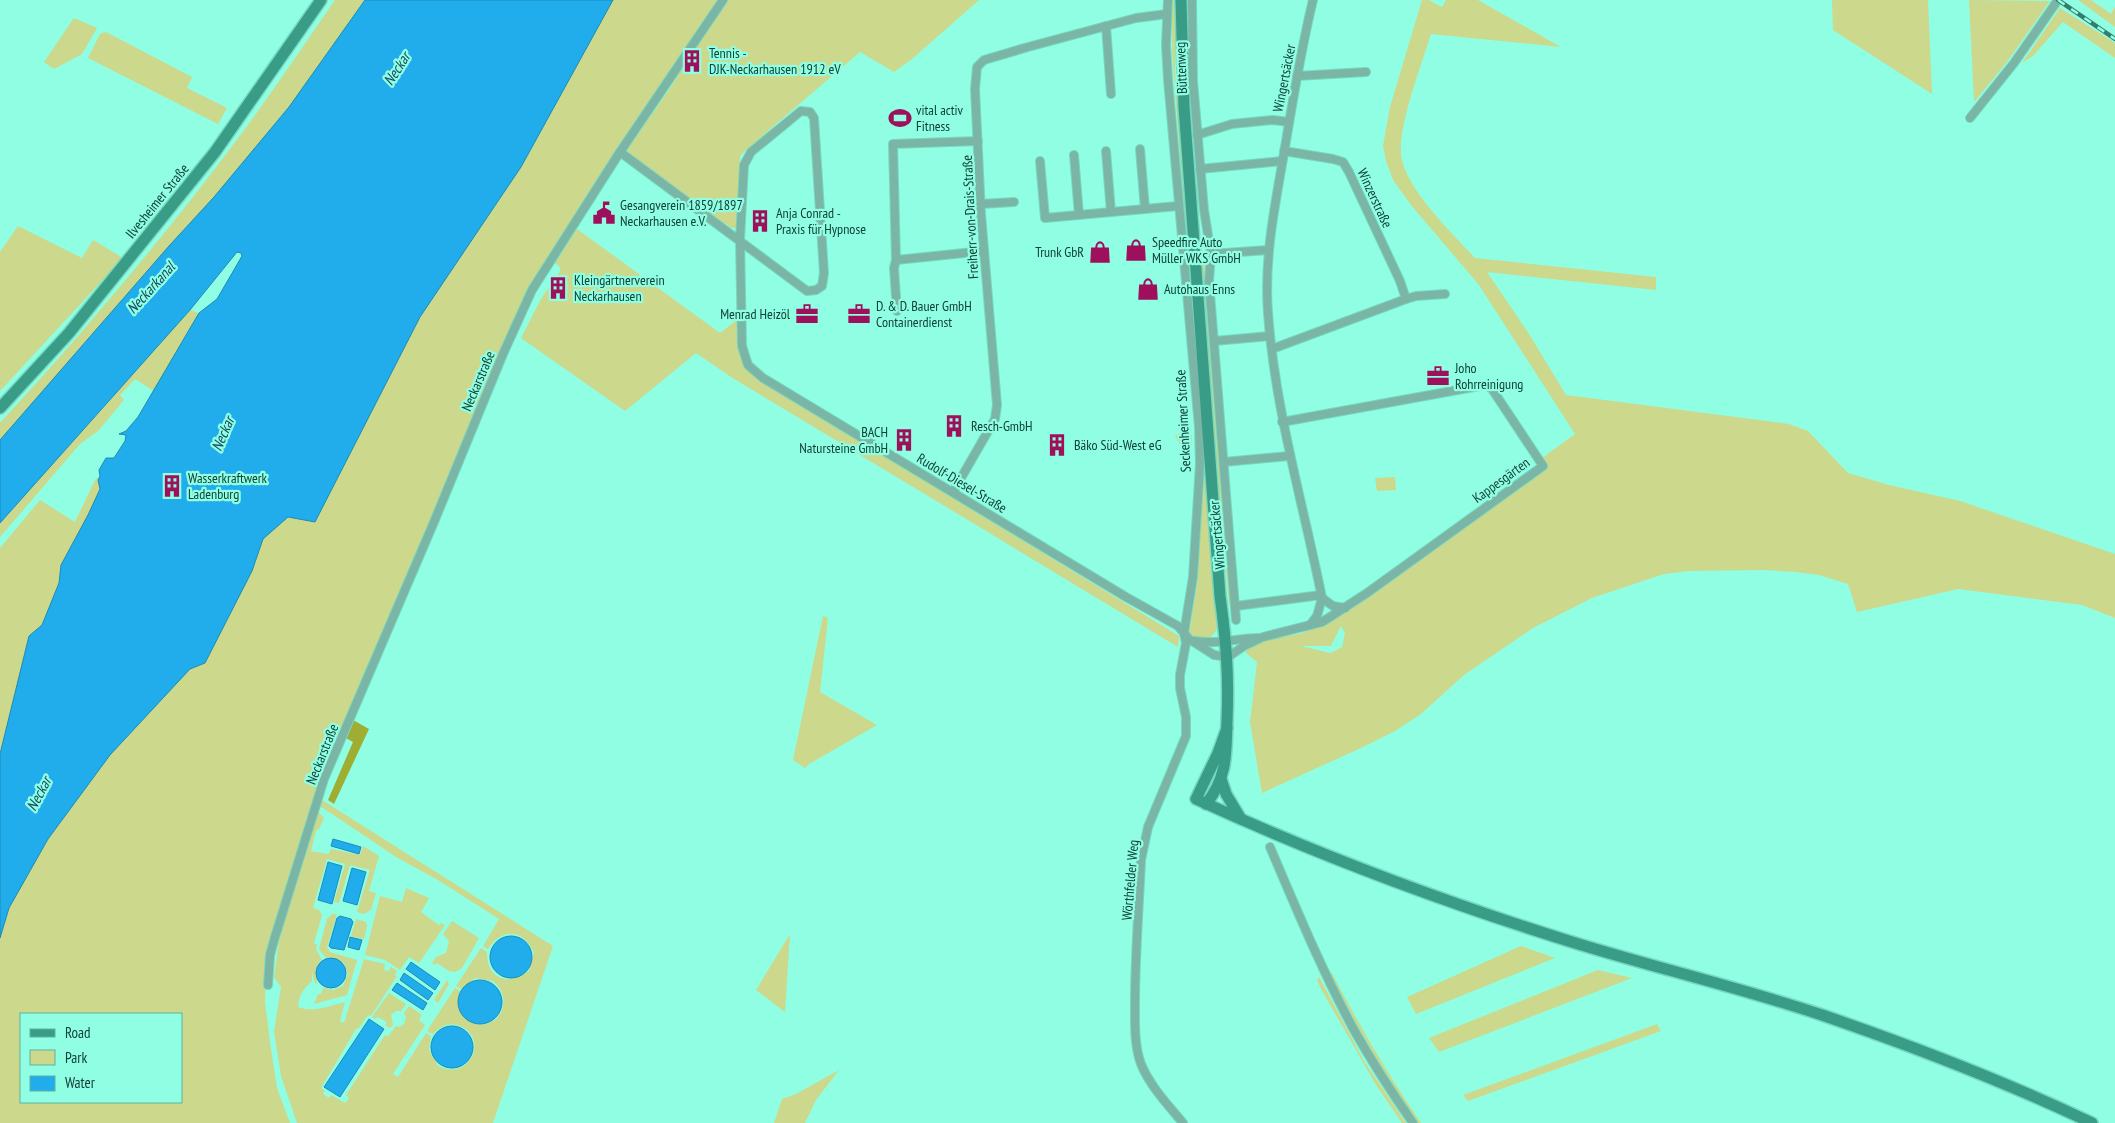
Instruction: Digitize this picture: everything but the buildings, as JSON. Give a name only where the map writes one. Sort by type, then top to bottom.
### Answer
[{"type":"main road","name":"Ilvesheimer Straße","points":[[0,408],[69,333],[215,152],[321,0]]},
{"type":"main road","points":[[1182,0],[1184,107],[1219,578],[1228,657],[1227,754],[1221,779],[1215,793],[1201,802]]},
{"type":"main road","points":[[1201,802],[1227,728]]},
{"type":"main road","points":[[1221,779],[1226,794],[1241,819]]},
{"type":"main road","points":[[1201,802],[1363,870],[1455,904],[1582,945],[1824,1016],[1946,1060],[2092,1123]]},
{"type":"street","name":"Neckarstraße","points":[[268,985],[270,955],[324,779],[434,522],[499,363],[532,290],[620,152],[723,0]]},
{"type":"street","name":"Seckenheimer Straße","points":[[1168,0],[1168,80],[1199,427],[1200,464],[1193,577],[1184,634]]},
{"type":"street","name":"Büttenweg","points":[[1192,0],[1193,81],[1200,169]]},
{"type":"street","name":"Wingertsäcker","points":[[1313,0],[1282,161],[1268,250],[1267,285],[1270,336],[1282,422],[1321,597]]},
{"type":"street","points":[[1970,118],[2020,55],[2058,0]]},
{"type":"street","name":"Freiherr-von-Drais-Straße","points":[[952,492],[995,419],[996,406],[984,251],[975,89],[976,72],[979,62],[1136,18],[1167,14]]},
{"type":"street","points":[[1106,26],[1111,94]]},
{"type":"street","points":[[1297,76],[1366,72]]},
{"type":"street","name":"Rudolf-Diesel-Straße","points":[[740,239],[806,291],[816,290],[822,286],[824,274],[814,118],[810,112],[801,111],[792,117],[746,158],[740,239],[742,346],[748,365],[763,378],[1126,598],[1178,626],[1184,634],[1214,655],[1228,657]]},
{"type":"street","points":[[1197,135],[1232,124],[1273,120],[1289,122]]},
{"type":"street","points":[[897,311],[894,268],[896,260],[892,144],[978,142]]},
{"type":"street","points":[[1140,149],[1145,209]]},
{"type":"street","points":[[1106,151],[1111,212]]},
{"type":"street","name":"Winzerstraße","points":[[1284,151],[1343,162],[1392,264],[1406,300]]},
{"type":"street","points":[[620,152],[740,239]]},
{"type":"street","points":[[1074,155],[1079,215]]},
{"type":"street","points":[[1040,161],[1044,218],[1178,206]]},
{"type":"street","points":[[1200,169],[1282,161]]},
{"type":"street","name":"Wingertsäcker","points":[[1200,169],[1211,254],[1209,280],[1236,620]]},
{"type":"street","points":[[981,204],[1014,202]]},
{"type":"street","points":[[1211,254],[1268,250]]},
{"type":"street","points":[[896,260],[984,251]]},
{"type":"street","points":[[1272,349],[1416,296],[1445,294]]},
{"type":"street","points":[[1214,341],[1270,336]]},
{"type":"street","name":"Kappesgärten","points":[[1228,657],[1244,646],[1263,637],[1322,622],[1345,608],[1543,466],[1492,389],[1485,385],[1282,422]]},
{"type":"street","points":[[1224,462],[1289,456]]},
{"type":"street","points":[[1236,606],[1321,597],[1333,606],[1345,608]]},
{"type":"street","points":[[1310,625],[1317,616],[1321,597]]},
{"type":"street","name":"Wörthfelder Weg","points":[[1183,1123],[1151,1083],[1142,1065],[1136,1041],[1135,983],[1141,860],[1144,841],[1154,812],[1180,754],[1187,727],[1180,688],[1186,643],[1184,634]]},
{"type":"street","name":"Kappesgärten","points":[[1226,641],[1236,638],[1263,637]]},
{"type":"street","points":[[1195,642],[1218,644],[1226,641]]},
{"type":"street","points":[[1270,847],[1324,971],[1345,1013],[1384,1080],[1413,1123]]},
{"type":"green space","points":[[335,0],[365,0],[289,107],[214,197],[0,440],[0,423],[93,319],[182,211],[251,120]]},
{"type":"green space","points":[[467,0],[718,0],[609,163],[529,288],[507,334],[430,523],[321,777],[306,821],[266,962],[265,1001],[270,1042],[277,1088],[290,1123],[0,1123],[0,548],[40,500],[75,522],[96,478],[190,525]]},
{"type":"green space","points":[[727,0],[979,0],[912,59],[894,72],[860,52],[747,149],[740,156],[739,223],[736,228],[732,228],[624,154],[668,91]]},
{"type":"green space","points":[[1172,0],[1176,0],[1175,70],[1187,205],[1187,227],[1185,224],[1172,53]]},
{"type":"green space","points":[[1422,0],[1429,0],[1442,7],[1446,0],[1478,0],[1561,47],[1431,34],[1406,116],[1401,148],[1406,172],[1422,199],[1475,258],[1656,277],[1656,290],[1487,272],[1529,334],[1566,395],[1789,424],[1808,431],[1848,473],[1889,485],[1960,501],[2115,554],[2115,618],[2082,605],[1958,589],[1857,612],[1848,584],[1819,575],[1764,570],[1689,571],[1664,574],[1592,598],[1533,628],[1464,675],[1421,714],[1395,731],[1262,793],[1250,722],[1257,662],[1245,652],[1260,641],[1299,634],[1323,625],[1366,598],[1547,467],[1542,458],[1575,434],[1479,285],[1411,205],[1393,180],[1383,146],[1390,107]],"holes":[[[1341,626],[1345,633],[1342,647],[1330,653],[1301,646],[1331,646]]]},
{"type":"green space","points":[[1832,0],[1928,0],[1932,94],[1833,30]]},
{"type":"green space","points":[[1969,0],[2050,1],[2007,62],[1974,102]]},
{"type":"green space","points":[[2078,0],[2091,0],[2111,14],[2115,7],[2115,27]]},
{"type":"green space","points":[[2060,8],[2115,43],[2115,58],[2063,22],[2033,56],[2022,63]]},
{"type":"green space","points":[[74,18],[97,28],[82,54],[54,69],[44,62]]},
{"type":"green space","points":[[106,32],[192,77],[187,88],[227,108],[218,124],[88,58],[100,34]]},
{"type":"green space","points":[[18,226],[82,258],[93,240],[123,258],[0,391],[0,252]]},
{"type":"green space","points":[[577,229],[720,333],[738,319],[739,342],[746,365],[769,386],[1179,636],[1178,647],[731,377],[696,353],[625,411],[521,338],[541,299],[560,271],[560,267],[555,263]]},
{"type":"green space","points":[[1205,255],[1233,605],[1229,605],[1208,376],[1202,260]]},
{"type":"green space","points":[[1186,277],[1192,285],[1218,627],[1208,639],[1189,635],[1198,578],[1202,430]]},
{"type":"green space","points":[[190,310],[199,313],[154,391],[135,379],[120,395],[124,400],[98,431],[80,444],[0,537],[0,523]]},
{"type":"green space","points":[[1180,433],[1192,435],[1191,448],[1182,448],[1175,436]]},
{"type":"green space","points":[[1395,477],[1396,490],[1377,491],[1375,478]]},
{"type":"green space","points":[[823,616],[828,618],[820,692],[877,725],[805,768],[793,760]]},
{"type":"green space","points":[[353,720],[369,729],[334,804],[328,800],[353,742],[344,737]]},
{"type":"green space","points":[[322,800],[553,946],[493,1123],[297,1123],[281,1076],[274,1031],[281,987],[274,977],[279,941],[317,810],[324,818],[319,829],[316,831],[311,851],[329,854],[331,849],[360,855],[363,846],[379,856],[369,891],[376,893],[371,910],[364,914],[357,912],[370,870],[350,865],[339,903],[334,902],[345,864],[327,859],[313,908],[319,910],[322,915],[314,943],[317,945],[316,949],[322,960],[316,969],[316,986],[312,972],[312,981],[302,993],[298,1007],[315,1009],[345,1002],[340,1021],[344,1023],[364,959],[385,964],[384,970],[389,971],[391,967],[397,971],[395,975],[397,976],[371,1016],[368,1015],[359,1028],[356,1029],[321,1088],[325,1091],[323,1094],[329,1098],[331,1095],[345,1103],[349,1098],[346,1095],[385,1035],[388,1036],[396,1026],[400,1027],[404,1024],[406,1018],[404,1013],[409,1006],[422,1015],[419,1020],[425,1025],[393,1074],[398,1077],[426,1033],[431,1036],[429,1050],[438,1066],[450,1069],[460,1068],[468,1063],[473,1055],[474,1046],[473,1038],[467,1030],[450,1024],[433,1034],[427,1031],[455,988],[460,991],[458,1003],[460,1013],[466,1020],[474,1024],[483,1024],[492,1022],[499,1016],[503,1006],[503,996],[493,981],[475,978],[461,989],[456,986],[481,948],[487,952],[488,961],[495,974],[500,978],[506,979],[521,976],[529,971],[534,953],[525,939],[513,934],[506,934],[500,937],[488,949],[483,946],[499,919],[438,880],[396,857],[320,806]]},
{"type":"green space","points":[[406,888],[429,898],[421,912],[439,925],[441,923],[445,925],[419,963],[409,957],[400,970],[385,960],[365,955],[380,896],[402,902]]},
{"type":"green space","points":[[332,914],[337,914],[327,947],[330,952],[357,960],[347,995],[314,1004],[323,988],[333,990],[343,986],[348,974],[344,963],[332,957],[326,958],[319,949],[327,919]]},
{"type":"green space","points":[[356,919],[366,922],[364,939],[351,936]]},
{"type":"green space","points":[[452,921],[479,938],[462,968],[455,972],[449,971],[437,963],[435,965],[432,963],[436,957],[446,953],[449,941],[443,934]]},
{"type":"green space","points":[[790,934],[785,1012],[756,990]]},
{"type":"green space","points":[[1521,946],[1555,958],[1416,1014],[1407,997]]},
{"type":"green space","points":[[1598,970],[1632,978],[1439,1052],[1429,1038]]},
{"type":"green space","points":[[1330,973],[1332,973],[1385,1068],[1421,1123],[1417,1123],[1382,1068],[1360,1031]]},
{"type":"green space","points":[[1319,977],[1364,1061],[1406,1123],[1402,1123],[1376,1085],[1320,987],[1317,980]]},
{"type":"green space","points":[[447,980],[449,984],[438,1003],[434,1000]]},
{"type":"green space","points":[[389,993],[406,1004],[401,1011],[396,1011],[391,1015],[393,1025],[390,1028],[385,1025],[387,1022],[378,1017],[375,1019],[372,1017]]},
{"type":"green space","points":[[1657,1024],[1661,1031],[1468,1101],[1463,1095]]},
{"type":"green space","points":[[839,1070],[816,1100],[805,1123],[774,1123],[782,1099],[796,1094]]},
{"type":"water","points":[[365,0],[613,0],[521,167],[420,317],[315,522],[288,517],[263,539],[252,571],[205,663],[190,669],[110,755],[48,839],[9,908],[0,938],[0,754],[29,636],[42,625],[59,583],[61,565],[100,489],[98,480],[100,476],[99,470],[106,458],[114,458],[125,441],[126,435],[119,434],[126,431],[138,417],[199,313],[217,299],[242,256],[241,253],[237,252],[190,310],[0,523],[0,440],[214,197],[289,107]]},
{"type":"water","points":[[333,839],[361,847],[359,854],[331,846]]},
{"type":"water","points":[[328,862],[342,866],[332,904],[318,900]]},
{"type":"water","points":[[352,868],[366,872],[357,905],[343,901]]},
{"type":"water","points":[[340,916],[351,919],[353,922],[344,950],[329,946],[337,918]]},
{"type":"water","points":[[515,936],[523,939],[529,945],[532,957],[529,969],[523,975],[507,978],[499,975],[493,969],[490,953],[493,945],[499,939]]},
{"type":"water","points":[[350,937],[362,940],[359,950],[348,947]]},
{"type":"water","points":[[331,958],[341,963],[346,973],[341,983],[331,988],[321,983],[316,973],[321,963]]},
{"type":"water","points":[[411,962],[440,982],[435,990],[406,969]]},
{"type":"water","points":[[404,973],[433,993],[428,1000],[400,980]]},
{"type":"water","points":[[480,980],[492,984],[498,990],[502,1002],[498,1014],[492,1020],[480,1024],[468,1020],[462,1014],[458,1002],[462,990],[468,984]]},
{"type":"water","points":[[397,983],[427,1003],[423,1010],[392,990]]},
{"type":"water","points":[[369,1019],[384,1029],[340,1097],[324,1087]]},
{"type":"water","points":[[456,1026],[464,1029],[470,1035],[473,1047],[470,1059],[464,1065],[448,1068],[440,1065],[434,1059],[431,1043],[434,1035],[440,1029]]},
{"type":"railway","points":[[2058,0],[2115,39]]},
{"type":"place","name":"Tennis - DJK-Neckarhausen 1912 eV","points":[[692,61]]},
{"type":"place","name":"vital activ Fitness","points":[[900,118]]},
{"type":"place","name":"Gesangverein 1859/1897 Neckarhausen e.V.","points":[[604,213]]},
{"type":"place","name":"Anja Conrad - Praxis für Hypnose","points":[[760,221]]},
{"type":"place","name":"Speedfire Auto Müller WKS GmbH","points":[[1136,250]]},
{"type":"place","name":"Trunk GbR","points":[[1100,252]]},
{"type":"place","name":"Kleingärtnerverein Neckarhausen","points":[[558,288]]},
{"type":"place","name":"Autohaus Enns","points":[[1148,289]]},
{"type":"place","name":"Menrad Heizöl","points":[[807,314]]},
{"type":"place","name":"D. & D. Bauer GmbH Containerdienst","points":[[859,314]]},
{"type":"place","name":"Joho Rohrreinigung","points":[[1438,376]]},
{"type":"place","name":"Resch-GmbH","points":[[954,426]]},
{"type":"place","name":"BACH Natursteine GmbH","points":[[904,440]]},
{"type":"place","name":"Bäko Süd-West eG","points":[[1057,445]]},
{"type":"place","name":"Wasserkraftwerk Ladenburg","points":[[172,486]]},
{"type":"water label","name":"Neckar","points":[[397,69]]},
{"type":"water label","name":"Neckarkanal","points":[[151,288]]},
{"type":"water label","name":"Neckar","points":[[223,434]]},
{"type":"water label","name":"Neckar","points":[[39,794]]}]
